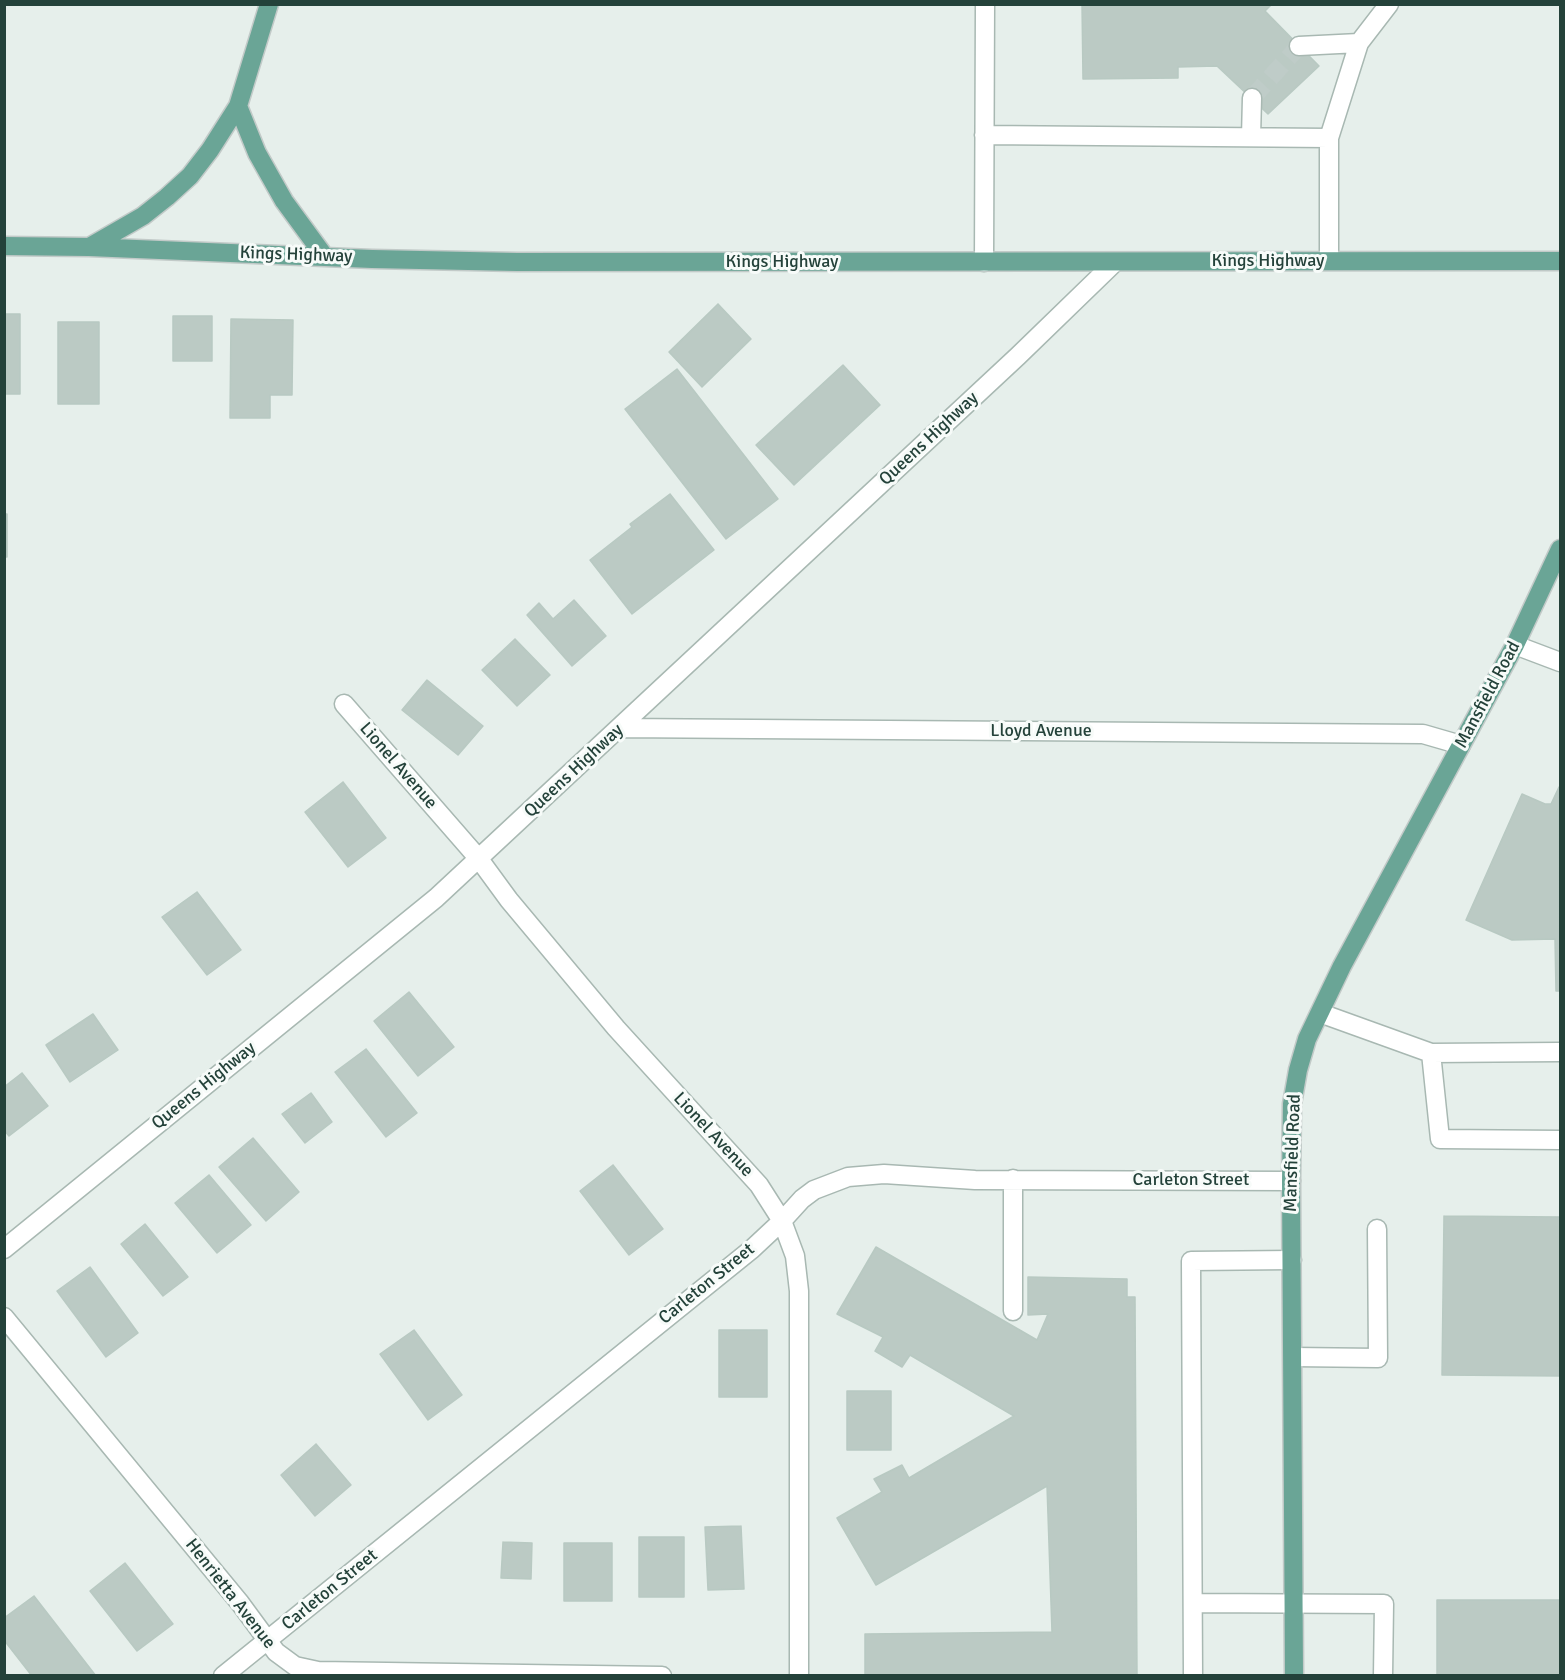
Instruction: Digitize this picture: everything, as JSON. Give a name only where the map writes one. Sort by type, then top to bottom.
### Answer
[{"type":"main road","points":[[89,247],[143,216],[182,183],[210,150],[238,106],[269,4]]},
{"type":"main road","points":[[238,106],[257,153],[285,201],[325,257]]},
{"type":"main road","name":"Kings Highway","points":[[4,246],[518,262],[1560,261]]},
{"type":"main road","name":"Mansfield Road","points":[[1294,1676],[1291,1181],[1294,1092],[1298,1070],[1307,1039],[1342,966],[1515,645],[1560,549]]},
{"type":"street","points":[[984,262],[985,4]]},
{"type":"street","points":[[1329,260],[1329,138],[1359,43],[1389,4]]},
{"type":"street","points":[[1299,46],[1359,43]]},
{"type":"street","points":[[1251,137],[1252,98]]},
{"type":"street","points":[[984,135],[1329,138]]},
{"type":"street","name":"Queens Highway","points":[[4,1249],[436,898],[1009,364],[1115,262]]},
{"type":"street","points":[[1515,645],[1560,662]]},
{"type":"street","name":"Lionel Avenue","points":[[344,704],[479,859],[509,900],[616,1028],[759,1185],[782,1221],[795,1256],[799,1291],[799,1676]]},
{"type":"street","name":"Lloyd Avenue","points":[[620,728],[1423,734],[1461,745]]},
{"type":"street","points":[[1320,1013],[1431,1053],[1560,1052]]},
{"type":"street","points":[[1431,1053],[1440,1139],[1560,1140]]},
{"type":"street","name":"Carleton Street","points":[[223,1676],[752,1249],[814,1190],[848,1177],[884,1174],[975,1180],[1291,1181]]},
{"type":"street","points":[[1013,1179],[1013,1311]]},
{"type":"street","points":[[1293,1357],[1378,1358],[1377,1229]]},
{"type":"street","points":[[1193,1676],[1191,1261],[1292,1260]]},
{"type":"street","name":"Henrietta Avenue","points":[[4,1317],[240,1604],[276,1652],[295,1666],[318,1671],[662,1676]]},
{"type":"street","points":[[1193,1604],[1384,1604],[1383,1676]]},
{"type":"building","points":[[1082,4],[1272,4],[1265,11],[1319,66],[1268,114],[1217,66],[1178,67],[1178,78],[1083,79]]},
{"type":"building","points":[[718,304],[751,339],[702,387],[669,352]]},
{"type":"building","points":[[4,314],[20,314],[20,394],[4,394]]},
{"type":"building","points":[[173,316],[212,316],[212,361],[173,361]]},
{"type":"building","points":[[231,319],[293,320],[292,395],[270,395],[270,418],[230,418]]},
{"type":"building","points":[[58,322],[99,322],[99,404],[58,404]]},
{"type":"building","points":[[843,365],[880,405],[794,485],[756,445]]},
{"type":"building","points":[[677,369],[778,499],[726,539],[625,409]]},
{"type":"building","points":[[670,494],[714,550],[632,614],[590,560],[632,527],[630,524]]},
{"type":"building","points":[[4,514],[7,514],[7,557],[4,557]]},
{"type":"building","points":[[574,600],[606,636],[572,666],[527,615],[539,603],[553,619]]},
{"type":"building","points":[[515,639],[550,675],[517,706],[482,670]]},
{"type":"building","points":[[427,680],[483,726],[458,755],[402,710]]},
{"type":"building","points":[[343,782],[386,838],[348,867],[305,812]]},
{"type":"building","points":[[1559,787],[1560,991],[1556,991],[1555,939],[1512,940],[1466,920],[1522,794],[1545,804],[1551,804]]},
{"type":"building","points":[[197,892],[241,950],[207,975],[162,917]]},
{"type":"building","points":[[409,992],[454,1047],[418,1076],[374,1021]]},
{"type":"building","points":[[93,1014],[118,1050],[70,1082],[46,1045]]},
{"type":"building","points":[[366,1049],[417,1113],[386,1137],[335,1072]]},
{"type":"building","points":[[22,1073],[48,1106],[9,1136],[4,1130],[4,1087]]},
{"type":"building","points":[[311,1093],[332,1122],[305,1143],[282,1114]]},
{"type":"building","points":[[253,1138],[299,1192],[266,1221],[219,1167]]},
{"type":"building","points":[[613,1165],[663,1229],[629,1255],[580,1191]]},
{"type":"building","points":[[209,1175],[251,1225],[217,1253],[175,1203]]},
{"type":"building","points":[[1444,1216],[1560,1217],[1560,1376],[1442,1375]]},
{"type":"building","points":[[145,1224],[188,1277],[163,1296],[121,1244]]},
{"type":"building","points":[[876,1247],[1037,1340],[1048,1314],[1028,1315],[1028,1277],[1127,1279],[1127,1297],[1135,1297],[1137,1676],[865,1676],[865,1634],[1052,1632],[1047,1486],[876,1585],[837,1518],[882,1492],[874,1479],[902,1465],[909,1478],[1014,1416],[910,1355],[902,1367],[875,1351],[883,1337],[837,1314]]},
{"type":"building","points":[[90,1267],[138,1333],[106,1357],[57,1291]]},
{"type":"building","points":[[414,1330],[462,1395],[428,1420],[380,1354]]},
{"type":"building","points":[[719,1330],[767,1330],[767,1397],[719,1397]]},
{"type":"building","points":[[847,1391],[891,1391],[891,1450],[847,1450]]},
{"type":"building","points":[[316,1444],[351,1485],[315,1516],[281,1475]]},
{"type":"building","points":[[741,1526],[744,1589],[708,1590],[705,1527]]},
{"type":"building","points":[[639,1537],[684,1537],[684,1597],[639,1597]]},
{"type":"building","points":[[503,1542],[532,1543],[531,1579],[501,1578]]},
{"type":"building","points":[[564,1543],[612,1543],[612,1601],[564,1601]]},
{"type":"building","points":[[125,1563],[173,1624],[137,1651],[90,1591]]},
{"type":"building","points":[[34,1596],[96,1676],[32,1676],[4,1640],[4,1618]]},
{"type":"building","points":[[1437,1600],[1560,1600],[1560,1676],[1437,1676]]},
{"type":"tunnel","points":[[1252,98],[1299,46]]}]
